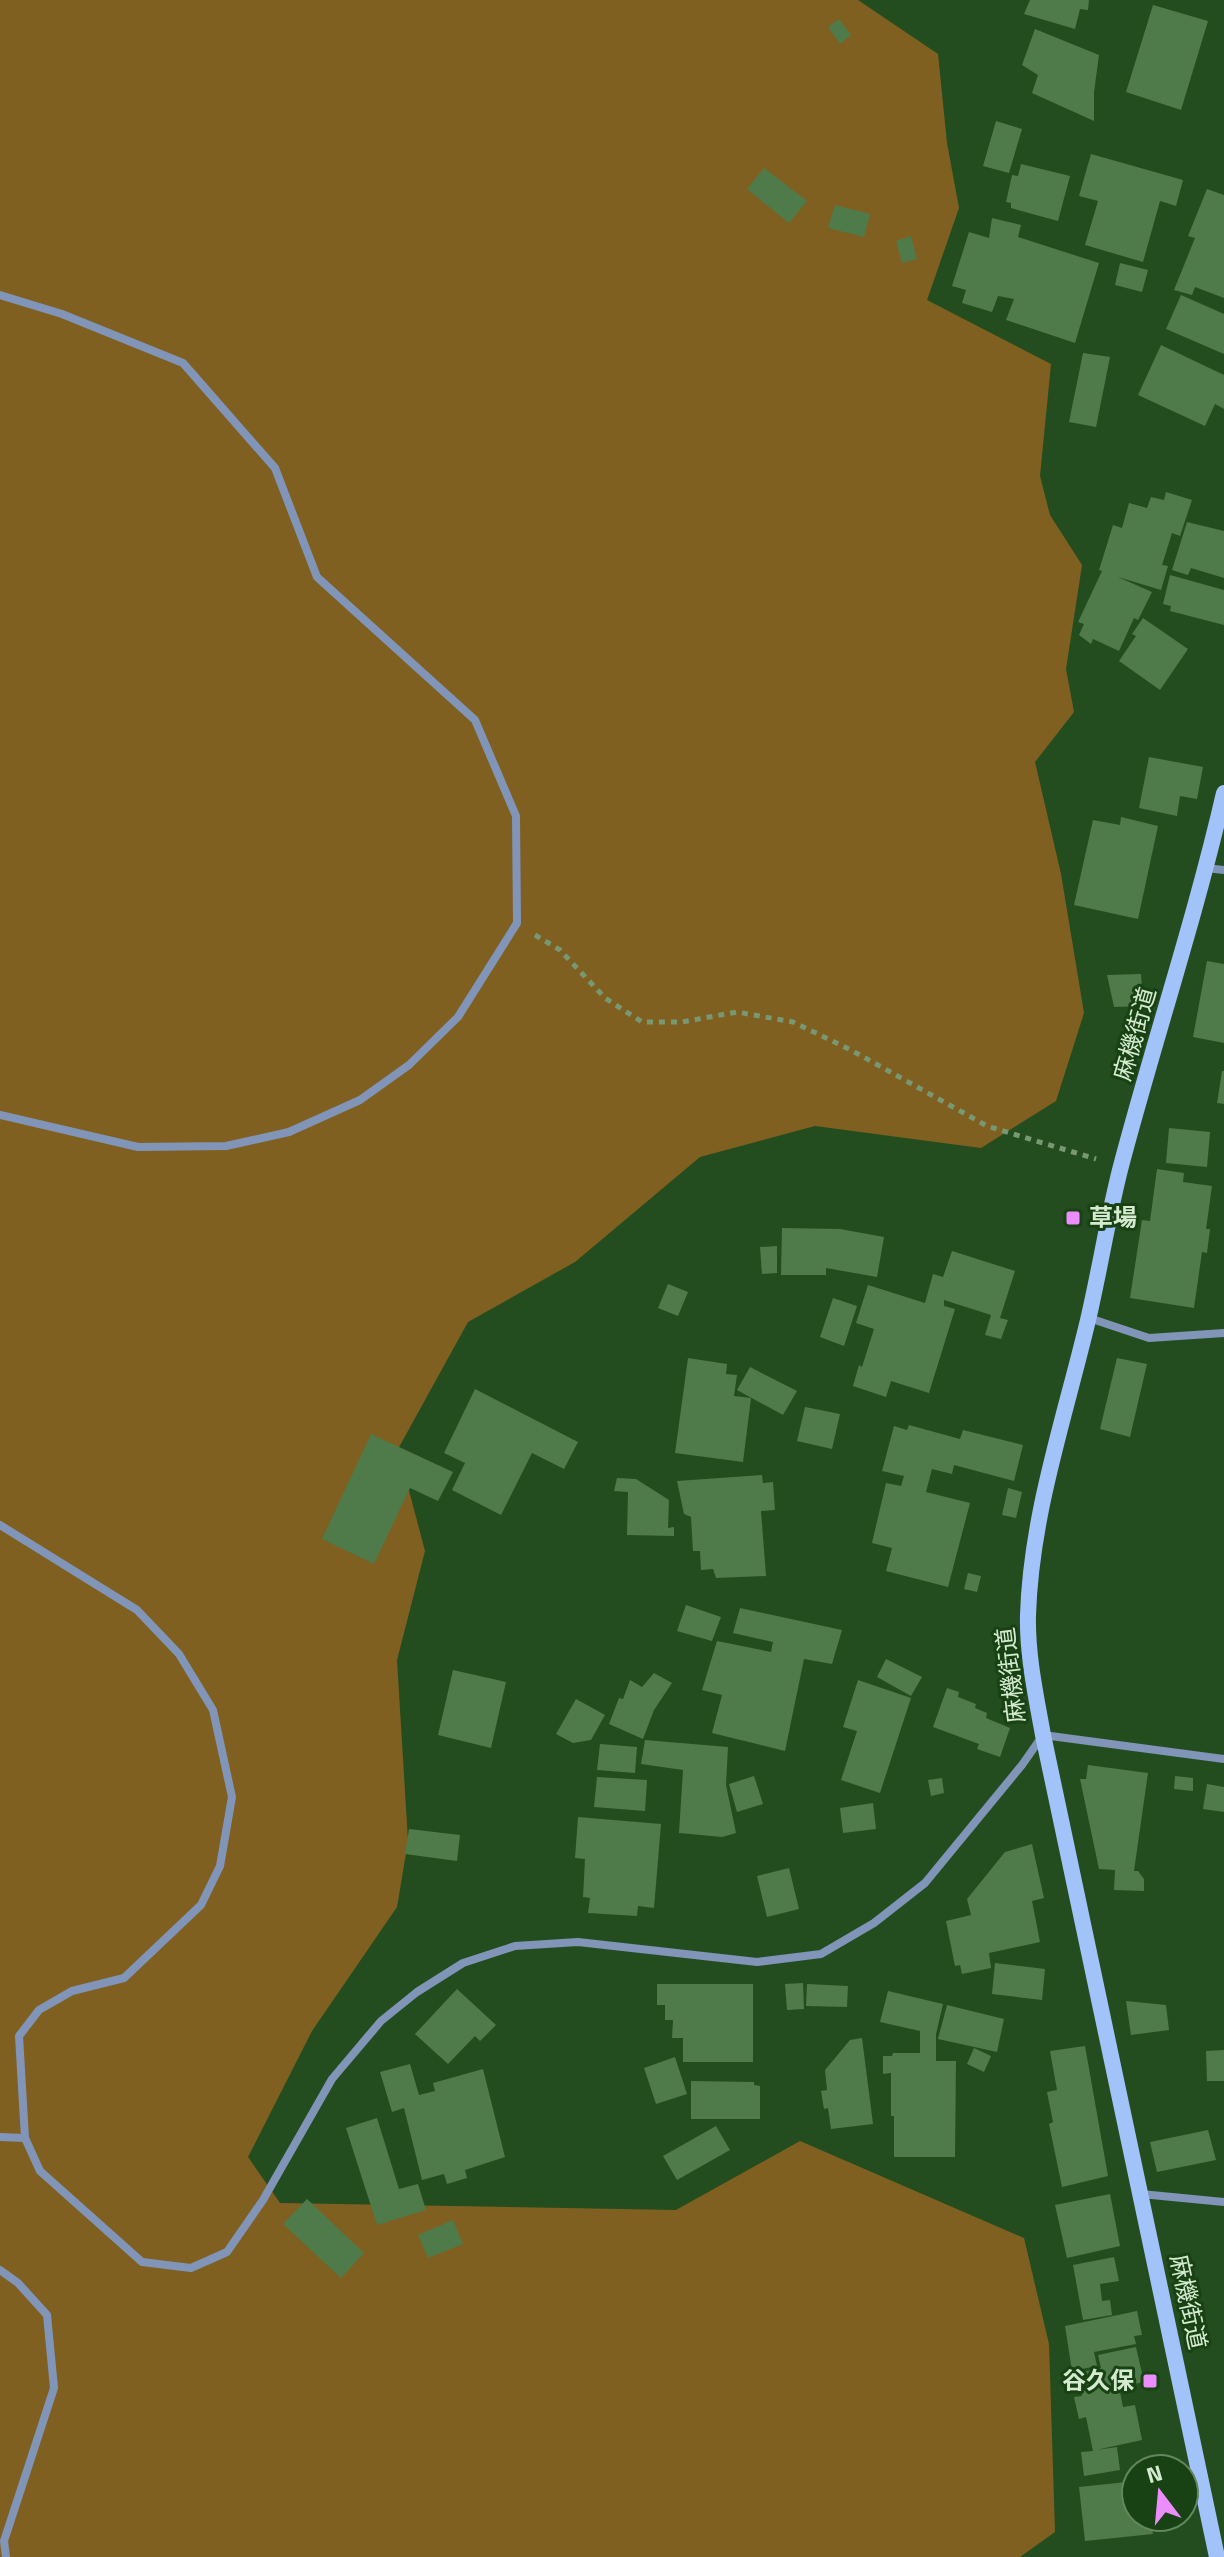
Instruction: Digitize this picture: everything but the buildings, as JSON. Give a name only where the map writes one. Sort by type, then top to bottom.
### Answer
[{"type":"street","points":[[0,295],[62,314],[183,363],[275,468],[317,577],[475,720],[516,816],[517,923],[458,1017],[409,1065],[360,1100],[289,1132],[226,1146],[138,1147],[0,1115]]},
{"type":"street","name":"麻機街道","points":[[1217,2557],[1043,1735],[1028,1618],[1032,1560],[1047,1487],[1089,1318],[1121,1166],[1206,868],[1224,793]]},
{"type":"street","points":[[1206,868],[1224,870]]},
{"type":"street","points":[[1089,1318],[1149,1338],[1224,1333]]},
{"type":"street","points":[[0,1525],[137,1610],[179,1654],[213,1710],[232,1797],[220,1866],[201,1905],[124,1978],[72,1991],[39,2010],[19,2036],[25,2138],[40,2171],[142,2262],[191,2268],[227,2252],[263,2200],[332,2079],[381,2021],[417,1992],[463,1963],[515,1946],[578,1942],[757,1962],[821,1954],[874,1923],[925,1883],[1043,1735],[1224,1759]]},
{"type":"street","points":[[0,2137],[25,2138]]},
{"type":"street","points":[[1140,2194],[1224,2202]]},
{"type":"street","points":[[0,2270],[18,2283],[47,2315],[54,2388],[4,2541],[6,2557]]},
{"type":"path","points":[[517,923],[560,950],[605,998],[642,1022],[682,1022],[737,1012],[793,1022],[851,1050],[987,1126],[1121,1166]]},
{"type":"shaded area","points":[[0,0],[858,0],[938,54],[947,143],[959,208],[927,300],[1051,364],[1040,476],[1050,515],[1082,565],[1066,669],[1074,712],[1035,762],[1061,874],[1084,1013],[1056,1101],[981,1148],[815,1126],[700,1157],[575,1262],[468,1322],[398,1449],[425,1551],[397,1660],[408,1841],[397,1907],[312,2031],[248,2157],[280,2203],[676,2210],[800,2141],[1024,2238],[1049,2344],[1055,2532],[1020,2557],[0,2557]]},
{"type":"place","name":"草場","points":[[1073,1218]]},
{"type":"place","name":"谷久保","points":[[1150,2381]]}]
